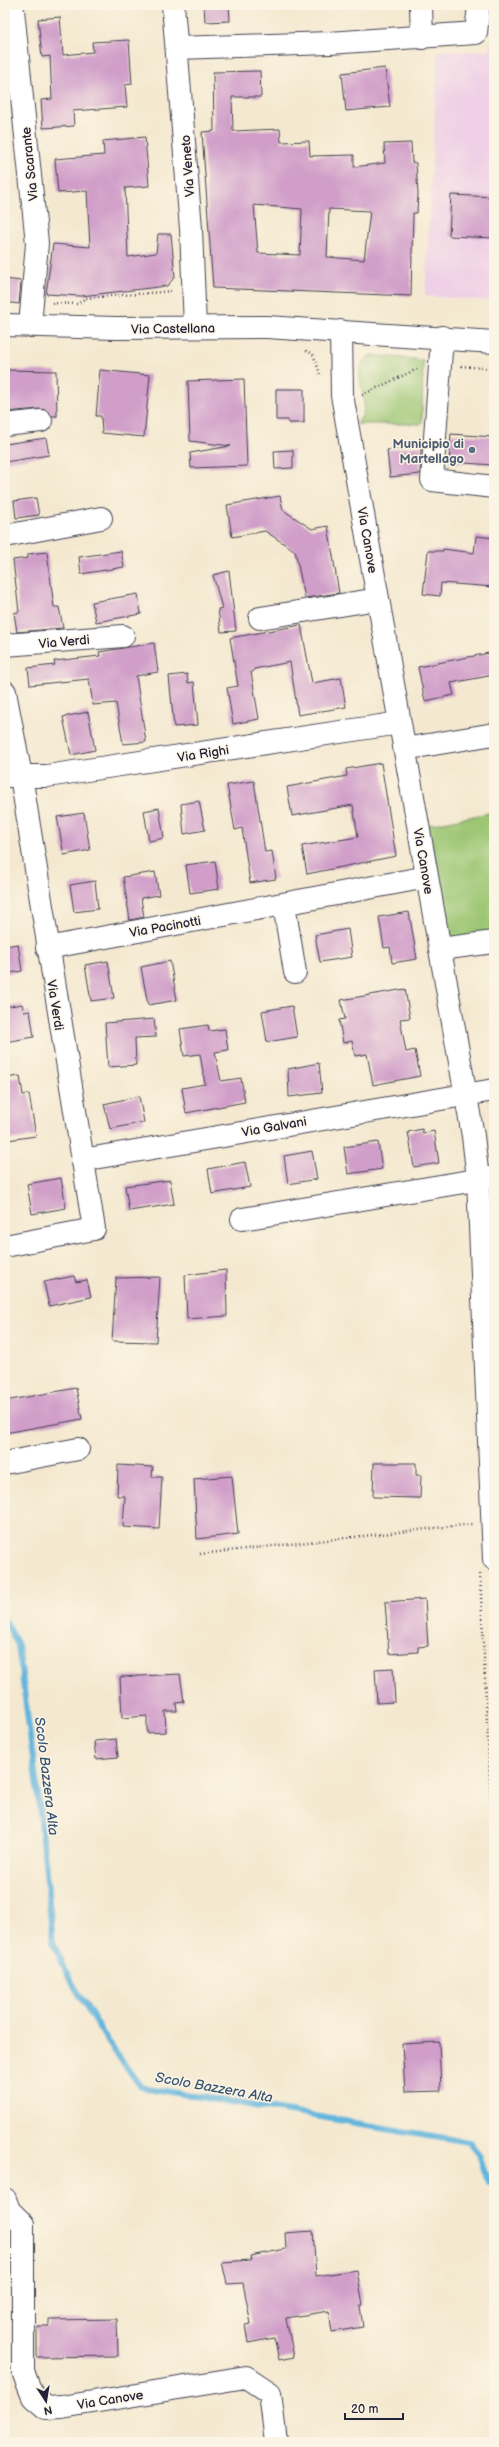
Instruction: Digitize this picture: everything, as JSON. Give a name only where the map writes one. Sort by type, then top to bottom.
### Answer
[{"type":"street","name":"Via Veneto","points":[[173,5],[192,229],[195,327]]},
{"type":"street","points":[[421,5],[422,38]]},
{"type":"street","points":[[177,48],[422,38],[476,34],[479,5]]},
{"type":"street","name":"Via Scarante","points":[[5,11],[13,10],[37,244],[30,326]]},
{"type":"street","name":"Via Castellana","points":[[5,325],[267,327],[442,337],[494,342]]},
{"type":"street","name":"Via Canove","points":[[341,331],[342,396],[466,1093],[486,1178],[494,1559]]},
{"type":"street","points":[[442,337],[432,480],[494,487]]},
{"type":"street","points":[[5,424],[41,422]]},
{"type":"street","points":[[5,536],[101,518]]},
{"type":"street","points":[[260,618],[378,599]]},
{"type":"street","name":"Via Verdi","points":[[5,646],[123,636]]},
{"type":"street","name":"Via Verdi","points":[[5,692],[13,776],[47,948],[94,1229],[5,1246]]},
{"type":"street","name":"Via Righi","points":[[13,776],[47,776],[400,723]]},
{"type":"street","points":[[404,749],[494,734]]},
{"type":"street","name":"Via Pacinotti","points":[[47,948],[427,877]]},
{"type":"street","points":[[284,904],[295,972]]},
{"type":"street","points":[[440,949],[494,942]]},
{"type":"street","points":[[466,1093],[494,1090]]},
{"type":"street","name":"Via Galvani","points":[[82,1160],[466,1093]]},
{"type":"street","points":[[242,1220],[486,1178]]},
{"type":"street","points":[[5,1463],[78,1449]]},
{"type":"street","name":"Via Canove","points":[[5,2199],[9,2210],[23,2224],[23,2372],[33,2397],[46,2408],[62,2407],[246,2377],[270,2393],[276,2442]]},
{"type":"path","points":[[50,302],[77,304],[86,298],[180,290]]},
{"type":"path","points":[[302,350],[313,354],[322,382]]},
{"type":"path","points":[[455,365],[494,369]]},
{"type":"path","points":[[361,395],[423,366]]},
{"type":"path","points":[[200,1554],[493,1523]]},
{"type":"shaded area","points":[[490,42],[494,43],[494,301],[425,296],[438,51],[489,51]]},
{"type":"green space","points":[[371,355],[423,360],[422,424],[357,424],[363,413],[364,405],[360,381],[361,367],[364,360]]},
{"type":"green space","points":[[494,812],[494,942],[451,948],[428,825]]},
{"type":"building","points":[[204,5],[229,5],[230,21],[205,22]]},
{"type":"building","points":[[60,17],[63,55],[93,52],[92,42],[129,40],[132,84],[125,85],[127,107],[73,111],[74,126],[43,128],[41,100],[52,99],[50,56],[42,57],[38,19]]},
{"type":"building","points":[[385,68],[390,107],[346,111],[342,73]]},
{"type":"building","points":[[260,71],[261,97],[232,97],[233,131],[280,129],[281,142],[309,141],[310,156],[354,155],[354,167],[385,163],[384,144],[411,143],[412,162],[416,163],[418,194],[417,213],[413,213],[411,296],[213,288],[202,132],[214,131],[213,72]],"holes":[[[254,205],[302,209],[300,255],[258,253]],[[329,209],[370,211],[364,260],[327,257]]]},
{"type":"building","points":[[145,137],[149,186],[125,188],[128,257],[156,253],[158,234],[171,234],[175,277],[167,286],[81,296],[46,294],[53,244],[90,247],[87,191],[58,193],[55,159],[104,155],[103,141]]},
{"type":"building","points":[[451,195],[494,197],[494,238],[449,236]]},
{"type":"building","points":[[5,279],[21,281],[19,304],[5,302]]},
{"type":"building","points":[[5,370],[56,371],[57,416],[52,416],[46,410],[40,409],[5,412]]},
{"type":"building","points":[[100,370],[150,375],[144,437],[102,433],[101,416],[96,416]]},
{"type":"building","points":[[244,379],[247,466],[191,468],[190,453],[231,446],[190,441],[188,381]]},
{"type":"building","points":[[276,389],[304,389],[304,423],[288,423],[288,420],[276,420]]},
{"type":"building","name":"Municipio di Martellago","points":[[451,434],[494,437],[494,465],[449,462]]},
{"type":"building","points":[[46,438],[49,455],[5,462],[5,444]]},
{"type":"building","points":[[421,446],[420,474],[390,477],[387,450]]},
{"type":"building","points":[[293,450],[293,468],[275,469],[274,451]]},
{"type":"building","points":[[280,496],[283,510],[312,529],[328,526],[339,593],[305,598],[295,551],[265,531],[232,537],[227,505]]},
{"type":"building","points":[[36,498],[39,515],[16,518],[14,501]]},
{"type":"building","points":[[476,536],[494,538],[494,587],[441,583],[440,596],[423,594],[428,551],[443,551],[443,549],[474,553]]},
{"type":"building","points":[[121,551],[124,567],[81,574],[79,557]]},
{"type":"building","points":[[47,552],[54,607],[59,607],[63,628],[17,632],[14,613],[19,612],[13,560],[28,558],[28,554]]},
{"type":"building","points":[[229,571],[236,631],[221,632],[218,609],[222,608],[213,575]]},
{"type":"building","points":[[138,594],[141,614],[96,622],[92,602]]},
{"type":"building","points":[[301,625],[312,683],[341,678],[346,707],[298,715],[290,662],[254,669],[254,671],[251,672],[259,719],[233,724],[227,688],[238,686],[230,638]]},
{"type":"building","points":[[154,643],[158,672],[136,676],[146,742],[123,744],[116,703],[93,705],[89,679],[30,685],[28,668],[55,665],[54,661],[100,656],[99,652]]},
{"type":"building","points":[[494,652],[494,675],[451,683],[454,695],[425,701],[418,667]]},
{"type":"building","points":[[187,674],[188,683],[194,682],[198,725],[174,727],[169,676]]},
{"type":"building","points":[[88,712],[95,750],[71,755],[63,717]]},
{"type":"building","points":[[381,763],[396,856],[307,874],[302,846],[358,837],[353,805],[292,816],[287,787],[347,776],[346,769]]},
{"type":"building","points":[[254,781],[265,852],[272,851],[276,879],[250,883],[242,828],[235,830],[227,785]]},
{"type":"building","points":[[199,801],[205,830],[184,834],[181,804]]},
{"type":"building","points":[[159,808],[164,838],[149,841],[144,811]]},
{"type":"building","points":[[84,813],[90,850],[64,855],[57,817]]},
{"type":"building","points":[[215,861],[219,889],[190,893],[186,865]]},
{"type":"building","points":[[155,872],[159,895],[141,898],[144,917],[130,920],[123,877]]},
{"type":"building","points":[[95,881],[98,909],[74,912],[70,885]]},
{"type":"building","points":[[409,912],[417,959],[392,963],[390,947],[384,948],[379,917]]},
{"type":"building","points":[[348,929],[352,957],[320,962],[315,935]]},
{"type":"building","points":[[18,944],[22,971],[5,974],[5,946]]},
{"type":"building","points":[[108,961],[114,998],[91,1001],[85,965]]},
{"type":"building","points":[[170,961],[177,1000],[148,1005],[141,967]]},
{"type":"building","points":[[405,989],[410,1018],[400,1019],[406,1052],[415,1050],[420,1076],[373,1085],[367,1054],[355,1056],[352,1041],[343,1043],[339,1020],[345,1019],[341,1000]]},
{"type":"building","points":[[22,1004],[24,1012],[30,1011],[34,1037],[5,1042],[5,1007]]},
{"type":"building","points":[[292,1006],[297,1037],[267,1042],[262,1011]]},
{"type":"building","points":[[154,1019],[156,1037],[135,1038],[136,1065],[108,1067],[105,1023]]},
{"type":"building","points":[[208,1025],[209,1031],[225,1029],[228,1050],[215,1052],[221,1081],[241,1078],[245,1102],[186,1113],[182,1088],[205,1084],[200,1054],[184,1056],[180,1029]]},
{"type":"building","points":[[319,1063],[322,1093],[289,1097],[288,1069]]},
{"type":"building","points":[[20,1076],[23,1095],[29,1094],[36,1136],[8,1140],[5,1120],[5,1078]]},
{"type":"building","points":[[139,1096],[144,1122],[110,1129],[104,1104]]},
{"type":"building","points":[[422,1129],[423,1133],[434,1131],[439,1163],[414,1167],[408,1132]]},
{"type":"building","points":[[378,1142],[382,1169],[348,1174],[344,1147]]},
{"type":"building","points":[[312,1151],[317,1179],[288,1184],[284,1156]]},
{"type":"building","points":[[245,1162],[250,1187],[212,1194],[208,1169]]},
{"type":"building","points":[[61,1178],[66,1208],[32,1214],[27,1184]]},
{"type":"building","points":[[170,1180],[174,1204],[129,1211],[125,1186]]},
{"type":"building","points":[[226,1270],[227,1316],[187,1319],[185,1275]]},
{"type":"building","points":[[74,1276],[76,1282],[87,1280],[91,1297],[49,1306],[44,1282]]},
{"type":"building","points":[[160,1277],[156,1342],[112,1341],[116,1278]]},
{"type":"building","points":[[76,1388],[82,1419],[5,1433],[5,1401]]},
{"type":"building","points":[[374,1463],[416,1463],[416,1475],[421,1475],[420,1498],[373,1497]]},
{"type":"building","points":[[118,1465],[153,1467],[152,1477],[162,1477],[159,1529],[123,1527],[125,1496],[117,1496]]},
{"type":"building","points":[[232,1476],[238,1534],[197,1539],[194,1479]]},
{"type":"building","points":[[425,1599],[428,1646],[418,1647],[418,1652],[389,1654],[385,1602]]},
{"type":"building","points":[[393,1668],[395,1702],[377,1703],[375,1669]]},
{"type":"building","points":[[180,1674],[184,1702],[176,1703],[177,1711],[165,1711],[166,1732],[147,1733],[147,1716],[122,1718],[120,1677]]},
{"type":"building","points":[[116,1739],[118,1757],[96,1759],[94,1741]]},
{"type":"building","points":[[439,2042],[441,2091],[405,2092],[402,2044]]},
{"type":"building","points":[[313,2231],[316,2276],[357,2270],[363,2305],[360,2306],[363,2327],[332,2332],[329,2311],[286,2318],[294,2357],[279,2360],[274,2338],[248,2343],[245,2325],[251,2324],[243,2283],[227,2284],[222,2262],[251,2260],[250,2256],[286,2249],[285,2233]]},
{"type":"building","points":[[117,2319],[118,2356],[37,2357],[37,2326],[49,2326],[49,2320]]},
{"type":"waterway","name":"Scolo Bazzera Alta","points":[[5,1620],[18,1645],[40,1811],[53,1942],[68,1976],[108,2042],[141,2087],[469,2142],[479,2154],[488,2182]]},
{"type":"place","name":"Municipio di Martellago","points":[[472,450]]}]
